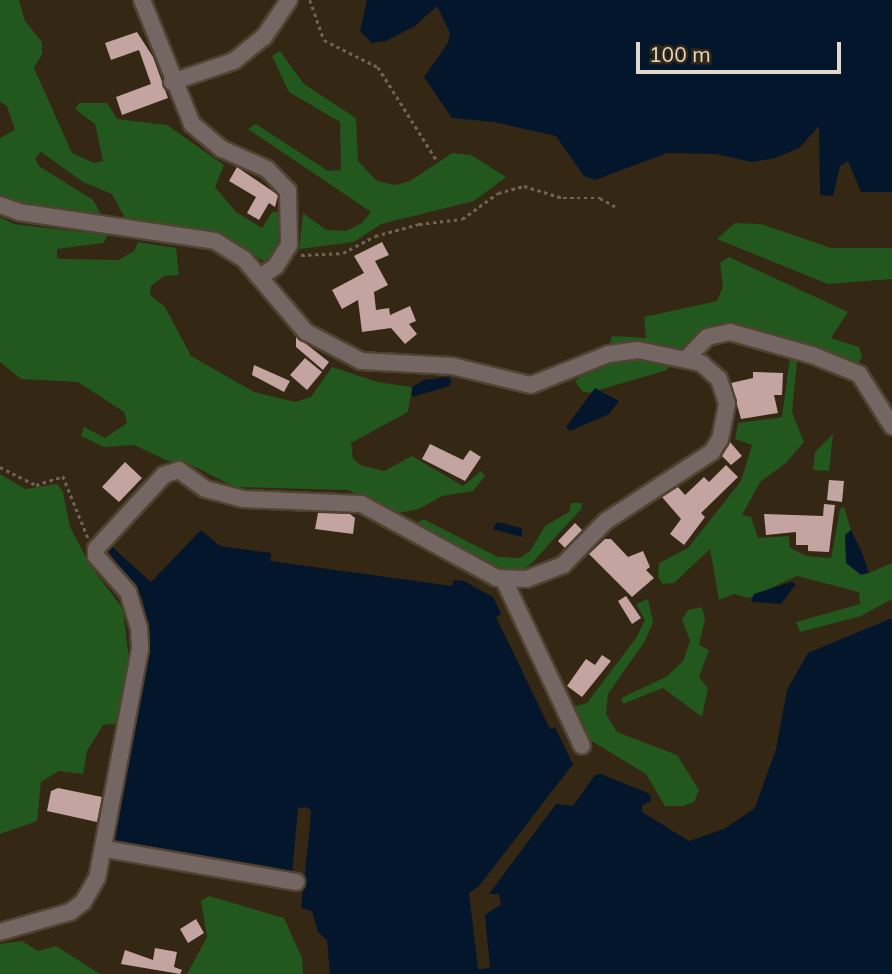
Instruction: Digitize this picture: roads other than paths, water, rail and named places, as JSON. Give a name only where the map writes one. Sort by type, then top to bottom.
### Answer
[{"type":"street","points":[[142,0],[172,82],[192,124],[206,137],[280,179],[288,191],[292,217],[285,256],[260,277]]},
{"type":"street","points":[[172,82],[222,67],[242,55],[264,37],[289,0]]},
{"type":"street","points":[[0,205],[19,212],[215,241],[233,250],[260,277],[306,332],[361,362],[452,366],[531,384],[623,349],[687,358],[712,370],[724,392],[725,422],[712,452],[606,521],[563,565],[527,579],[504,580],[361,504],[232,498],[205,489],[179,470],[164,475],[96,550],[96,556],[128,592],[139,628],[140,649],[105,849],[97,878],[83,902],[50,920],[0,932]]},
{"type":"street","points":[[687,358],[707,337],[730,332],[812,355],[859,374],[892,426]]},
{"type":"street","points":[[504,580],[582,746]]},
{"type":"street","points":[[105,849],[296,882]]},
{"type":"water","points":[[367,0],[892,0],[892,192],[861,192],[848,161],[840,166],[833,196],[820,195],[819,126],[799,148],[775,158],[752,162],[716,154],[667,153],[595,180],[584,176],[556,136],[494,122],[452,118],[424,77],[448,43],[450,33],[437,6],[415,26],[386,41],[372,43],[360,31]]},
{"type":"water","points":[[448,377],[452,381],[449,386],[412,397],[412,387],[424,380]]},
{"type":"water","points":[[595,388],[619,401],[609,414],[570,431],[566,427]]},
{"type":"water","points":[[497,522],[522,528],[522,537],[493,529]]},
{"type":"water","points":[[201,530],[220,546],[271,553],[270,561],[452,586],[454,580],[464,581],[493,597],[501,614],[496,617],[550,729],[555,727],[573,764],[479,886],[469,893],[478,969],[490,968],[485,915],[501,904],[499,894],[489,894],[556,804],[573,806],[595,775],[601,774],[650,794],[651,801],[642,806],[642,812],[689,841],[724,829],[755,808],[776,749],[787,690],[808,653],[892,618],[892,974],[330,974],[327,940],[318,932],[312,911],[301,908],[311,810],[306,807],[298,808],[292,875],[273,872],[273,867],[113,840],[148,626],[142,598],[107,550],[111,546],[151,582]]},
{"type":"water","points":[[851,530],[869,573],[861,575],[846,563],[845,535]]},
{"type":"water","points":[[791,582],[796,584],[781,604],[751,602],[754,594]]}]
